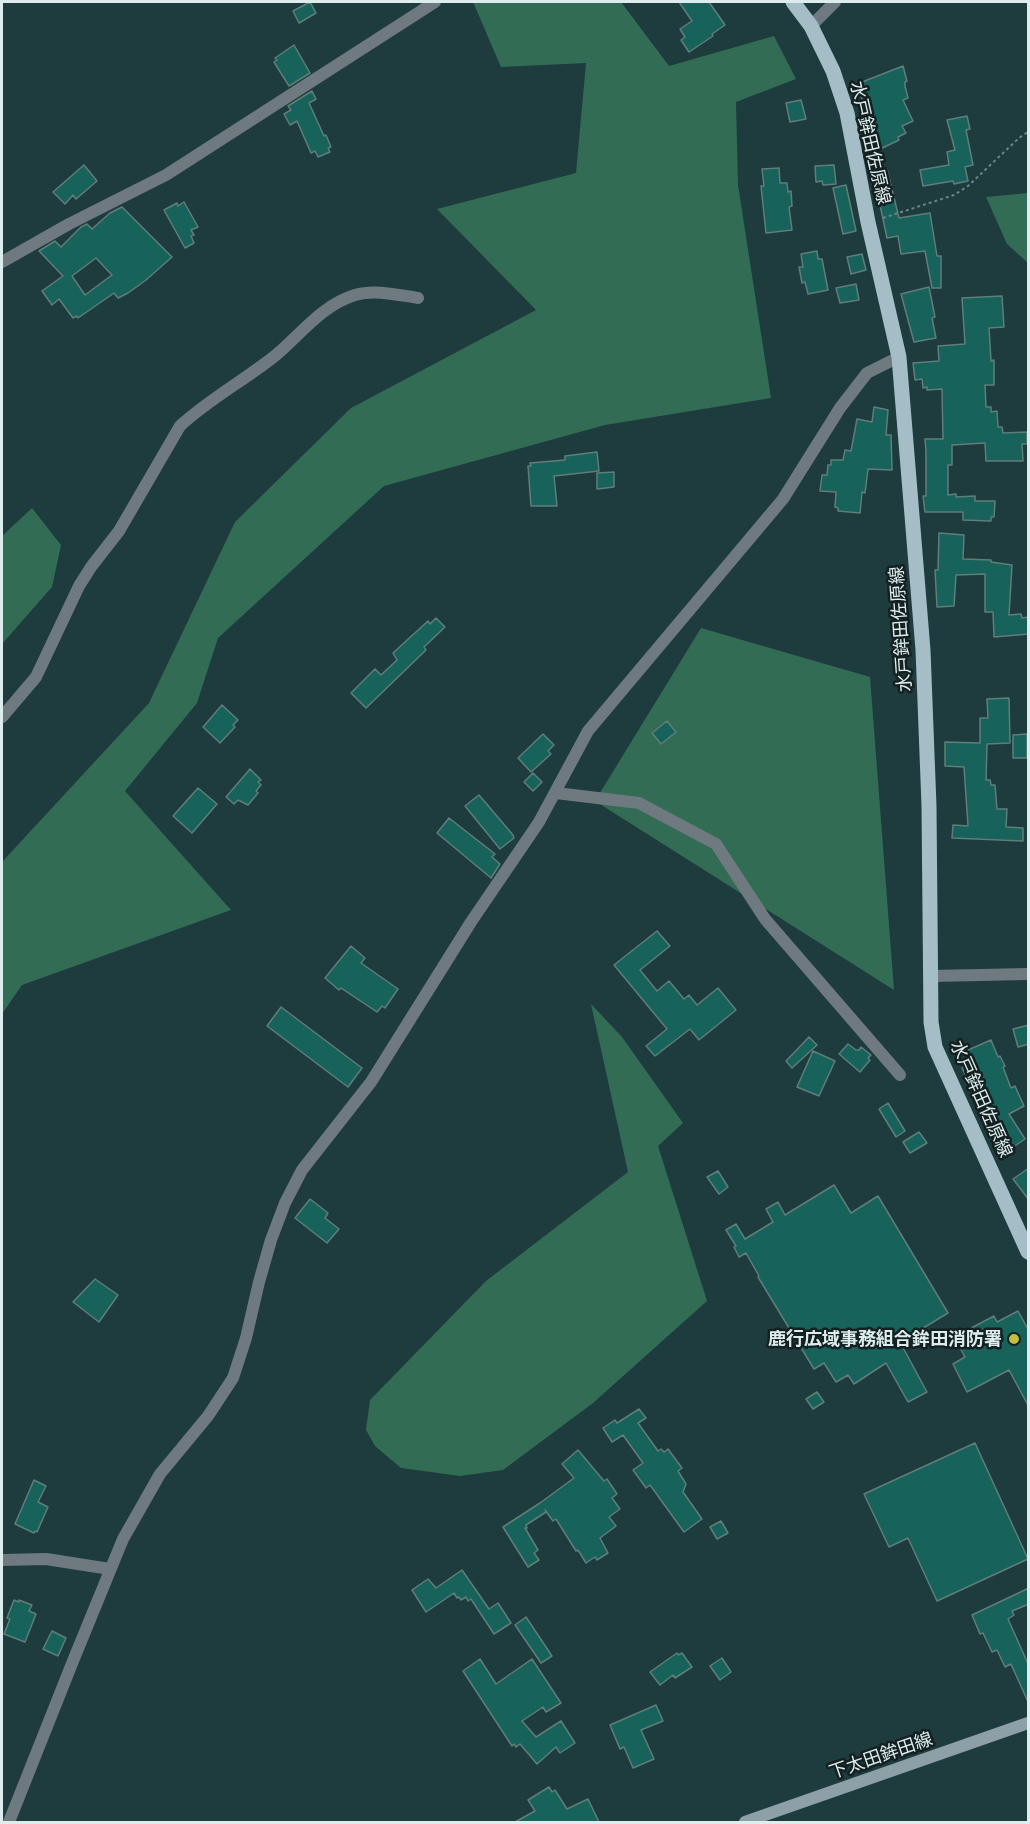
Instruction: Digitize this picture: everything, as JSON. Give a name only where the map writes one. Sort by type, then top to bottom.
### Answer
[{"type":"main road","name":"水戸鉾田佐原線","points":[[793,2],[811,26],[833,72],[847,113],[868,222],[899,357],[923,650],[929,806],[932,1022],[935,1047],[1029,1252]]},
{"type":"main road","name":"下太田鉾田線","points":[[745,1822],[1029,1723]]},
{"type":"street","points":[[2,262],[69,224],[166,175],[435,2]]},
{"type":"street","points":[[811,26],[835,2]]},
{"type":"street","points":[[2,717],[36,677],[79,586],[119,531],[180,426],[194,413],[277,354],[305,327],[337,303],[367,292],[418,298]]},
{"type":"street","points":[[9,1822],[123,1539],[155,1482],[208,1416],[232,1378],[246,1338],[271,1240],[298,1176],[309,1158],[371,1082],[471,922],[515,860],[556,793],[588,731],[783,499],[840,408],[867,373],[899,357]]},
{"type":"street","points":[[556,793],[639,803],[716,844],[765,919],[900,1074]]},
{"type":"street","points":[[932,976],[1029,974]]},
{"type":"street","points":[[2,1560],[46,1559],[110,1569]]},
{"type":"path","points":[[868,222],[954,195],[968,186],[1019,138],[1029,132]]},
{"type":"green space","points":[[473,2],[621,2],[669,66],[774,36],[796,79],[736,102],[738,185],[771,398],[605,425],[384,486],[218,638],[197,703],[125,791],[231,910],[22,985],[2,1014],[2,862],[149,703],[235,522],[351,408],[536,310],[437,209],[576,173],[586,63],[501,67]]},
{"type":"green space","points":[[1028,193],[1028,263],[1007,244],[986,197]]},
{"type":"green space","points":[[32,508],[61,545],[52,587],[2,644],[2,536]]},
{"type":"green space","points":[[701,628],[870,677],[894,990],[595,801]]},
{"type":"green space","points":[[591,1004],[622,1037],[683,1123],[658,1146],[707,1301],[593,1403],[503,1470],[460,1476],[401,1468],[375,1446],[366,1430],[370,1400],[486,1281],[628,1172]]},
{"type":"building","points":[[310,2],[316,13],[299,23],[293,11]]},
{"type":"building","points":[[679,2],[709,2],[725,25],[689,52],[681,40],[685,37],[680,29],[692,21]]},
{"type":"building","points":[[294,45],[310,73],[289,86],[274,62],[277,60],[275,58]]},
{"type":"building","points":[[903,66],[908,98],[903,100],[913,121],[902,126],[906,133],[898,137],[899,140],[874,152],[864,130],[871,125],[857,84]]},
{"type":"building","points":[[312,91],[316,99],[309,103],[331,147],[328,148],[330,152],[318,157],[315,151],[311,153],[297,121],[290,125],[284,114],[291,110],[288,106]]},
{"type":"building","points":[[801,100],[806,119],[790,122],[786,103]]},
{"type":"building","points":[[967,116],[970,129],[966,130],[973,165],[965,167],[968,181],[923,186],[920,170],[949,165],[947,152],[955,150],[947,120]]},
{"type":"building","points":[[84,165],[97,181],[76,199],[73,195],[65,204],[53,192]]},
{"type":"building","points":[[834,165],[836,184],[823,185],[822,181],[816,182],[815,166]]},
{"type":"building","points":[[779,168],[780,183],[787,183],[788,192],[791,191],[792,206],[789,207],[792,230],[766,233],[761,186],[764,186],[762,169]]},
{"type":"building","points":[[887,169],[899,218],[930,213],[937,256],[941,256],[941,288],[932,288],[925,251],[901,254],[898,236],[887,238],[873,172]]},
{"type":"building","points":[[846,185],[856,231],[843,234],[833,188]]},
{"type":"building","points":[[184,202],[198,227],[191,230],[194,243],[185,248],[164,210]]},
{"type":"building","points":[[122,207],[172,257],[128,293],[118,298],[114,293],[78,318],[77,316],[73,318],[59,299],[52,305],[42,291],[63,276],[39,251],[55,241],[61,247],[81,227],[87,224],[92,229],[110,213]],"holes":[[[96,258],[112,275],[85,295],[72,276]]]},
{"type":"building","points":[[817,251],[818,259],[822,259],[828,290],[808,294],[805,282],[802,283],[799,267],[803,267],[801,254]]},
{"type":"building","points":[[862,254],[866,270],[851,274],[847,257]]},
{"type":"building","points":[[856,284],[859,300],[840,303],[836,288]]},
{"type":"building","points":[[929,287],[935,317],[932,318],[936,338],[914,342],[901,294]]},
{"type":"building","points":[[1002,296],[1004,327],[989,328],[991,361],[994,360],[994,385],[985,385],[986,407],[991,407],[991,412],[997,411],[998,427],[1002,427],[1003,433],[1027,432],[1027,444],[1022,444],[1023,461],[986,461],[985,443],[952,445],[952,465],[948,465],[948,495],[975,496],[975,501],[995,501],[994,517],[991,517],[991,521],[963,520],[963,512],[925,512],[923,496],[926,496],[925,439],[943,439],[942,389],[923,388],[922,379],[915,380],[913,363],[939,361],[938,346],[965,344],[962,298]]},
{"type":"building","points":[[874,407],[888,410],[886,435],[891,435],[892,470],[868,469],[860,513],[838,511],[835,507],[836,492],[820,491],[822,475],[827,475],[831,460],[843,460],[845,450],[851,451],[857,419],[872,422]]},
{"type":"building","points":[[597,452],[599,471],[554,476],[557,506],[531,506],[528,466],[531,466],[530,463],[565,460],[565,456]]},
{"type":"building","points":[[614,472],[614,487],[597,489],[597,473]]},
{"type":"building","points":[[939,533],[964,535],[963,559],[991,560],[991,562],[1012,565],[1009,615],[1021,614],[1022,618],[1029,617],[1029,634],[994,637],[993,612],[985,612],[985,574],[956,575],[954,606],[937,607],[935,570],[938,570]]},
{"type":"building","points":[[436,618],[445,627],[424,647],[426,650],[366,708],[351,693],[375,669],[381,675],[397,660],[393,653],[428,621],[430,624]]},
{"type":"building","points":[[1009,698],[1010,743],[987,744],[986,780],[990,780],[991,785],[995,785],[997,809],[1007,809],[1006,827],[1023,828],[1023,841],[952,838],[953,825],[968,826],[964,767],[945,766],[945,742],[980,743],[980,718],[988,718],[987,699]]},
{"type":"building","points":[[222,705],[238,720],[233,725],[235,727],[220,743],[203,727]]},
{"type":"building","points":[[667,721],[676,732],[661,744],[652,733]]},
{"type":"building","points":[[543,734],[554,745],[548,751],[551,754],[531,772],[518,758]]},
{"type":"building","points":[[1027,734],[1027,758],[1013,758],[1013,735]]},
{"type":"building","points":[[250,769],[261,780],[258,782],[261,785],[256,791],[258,793],[248,805],[238,800],[234,804],[226,797]]},
{"type":"building","points":[[533,773],[542,782],[533,791],[524,782]]},
{"type":"building","points":[[198,788],[217,804],[192,833],[173,816]]},
{"type":"building","points":[[479,795],[513,835],[514,838],[500,849],[465,806]]},
{"type":"building","points":[[449,818],[495,854],[492,857],[500,864],[491,878],[437,833]]},
{"type":"building","points":[[657,931],[670,946],[640,970],[657,991],[669,981],[684,999],[689,995],[697,1005],[718,988],[736,1010],[699,1040],[690,1029],[655,1056],[646,1046],[667,1029],[614,965]]},
{"type":"building","points":[[351,946],[365,958],[361,963],[398,989],[385,1008],[382,1006],[377,1012],[341,988],[339,990],[325,978]]},
{"type":"building","points":[[281,1007],[362,1068],[348,1087],[267,1026]]},
{"type":"building","points":[[1029,1025],[1029,1044],[1018,1047],[1013,1029]]},
{"type":"building","points":[[809,1037],[817,1045],[792,1068],[786,1061]]},
{"type":"building","points":[[991,1040],[998,1057],[1000,1056],[1005,1066],[1003,1067],[1011,1088],[1015,1086],[1024,1106],[1009,1114],[1025,1139],[1000,1156],[990,1133],[1000,1128],[978,1081],[970,1085],[962,1068],[974,1063],[968,1050]]},
{"type":"building","points":[[848,1044],[856,1050],[861,1047],[871,1055],[868,1058],[870,1060],[860,1072],[839,1054]]},
{"type":"building","points":[[813,1051],[835,1061],[819,1096],[797,1087]]},
{"type":"building","points":[[888,1103],[905,1131],[896,1137],[879,1109]]},
{"type":"building","points":[[919,1132],[927,1143],[910,1153],[903,1142]]},
{"type":"building","points":[[1029,1168],[1029,1200],[1013,1179]]},
{"type":"building","points":[[718,1171],[728,1187],[719,1194],[707,1177]]},
{"type":"building","points":[[834,1185],[851,1213],[878,1196],[948,1313],[900,1342],[927,1392],[908,1402],[886,1363],[854,1384],[848,1375],[836,1382],[824,1363],[814,1369],[746,1253],[739,1257],[734,1247],[736,1246],[726,1230],[736,1224],[745,1239],[773,1222],[766,1209],[778,1202],[785,1215]]},
{"type":"building","points":[[310,1199],[328,1213],[325,1218],[339,1229],[327,1243],[295,1218]]},
{"type":"building","points":[[95,1279],[118,1295],[99,1322],[73,1302]]},
{"type":"building","points":[[1018,1311],[1029,1331],[1029,1407],[1009,1370],[967,1392],[953,1364],[965,1357],[954,1337],[994,1316],[997,1322]]},
{"type":"building","points":[[817,1392],[824,1402],[813,1409],[806,1399]]},
{"type":"building","points":[[639,1409],[646,1418],[638,1423],[658,1451],[661,1449],[664,1452],[668,1449],[682,1468],[678,1471],[686,1484],[683,1492],[702,1519],[684,1532],[650,1485],[646,1488],[633,1470],[643,1463],[623,1435],[612,1442],[603,1428],[615,1420],[617,1423]]},
{"type":"building","points":[[975,1443],[1028,1559],[937,1601],[908,1538],[889,1547],[864,1494]]},
{"type":"building","points":[[578,1450],[604,1481],[607,1479],[617,1494],[612,1498],[620,1509],[609,1517],[616,1526],[600,1538],[608,1553],[597,1560],[595,1557],[586,1563],[556,1519],[553,1521],[545,1510],[546,1512],[525,1528],[538,1550],[534,1553],[539,1560],[528,1567],[503,1527],[574,1478],[562,1464]]},
{"type":"building","points":[[34,1480],[46,1486],[38,1502],[48,1507],[37,1532],[34,1533],[15,1524]]},
{"type":"building","points":[[721,1521],[728,1533],[717,1539],[710,1527]]},
{"type":"building","points":[[462,1570],[489,1609],[498,1603],[511,1623],[494,1634],[471,1599],[468,1601],[466,1597],[461,1600],[454,1593],[426,1612],[412,1590],[428,1579],[436,1588]]},
{"type":"building","points":[[1029,1588],[1029,1604],[1012,1611],[1014,1615],[1008,1619],[1029,1666],[1029,1704],[1011,1664],[1005,1667],[997,1650],[992,1652],[983,1633],[980,1634],[972,1615]]},
{"type":"building","points":[[14,1600],[32,1605],[29,1611],[36,1614],[25,1642],[4,1634]]},
{"type":"building","points":[[526,1617],[552,1656],[541,1663],[515,1625]]},
{"type":"building","points":[[52,1631],[66,1638],[58,1656],[43,1649]]},
{"type":"building","points":[[677,1653],[678,1655],[682,1653],[692,1667],[675,1678],[673,1675],[660,1685],[650,1672]]},
{"type":"building","points":[[722,1658],[731,1672],[720,1680],[710,1666]]},
{"type":"building","points":[[480,1659],[496,1684],[532,1659],[561,1703],[546,1712],[543,1707],[522,1721],[536,1737],[561,1721],[575,1743],[560,1753],[556,1747],[537,1764],[520,1744],[516,1747],[514,1744],[512,1746],[463,1671]]},
{"type":"building","points":[[656,1705],[663,1721],[641,1730],[654,1759],[633,1768],[624,1747],[620,1749],[610,1725]]},
{"type":"building","points":[[549,1787],[552,1792],[555,1790],[567,1809],[588,1799],[599,1822],[515,1822],[535,1811],[528,1800]]},
{"type":"place","name":"鹿行広域事務組合鉾田消防署","points":[[1014,1339]]}]
